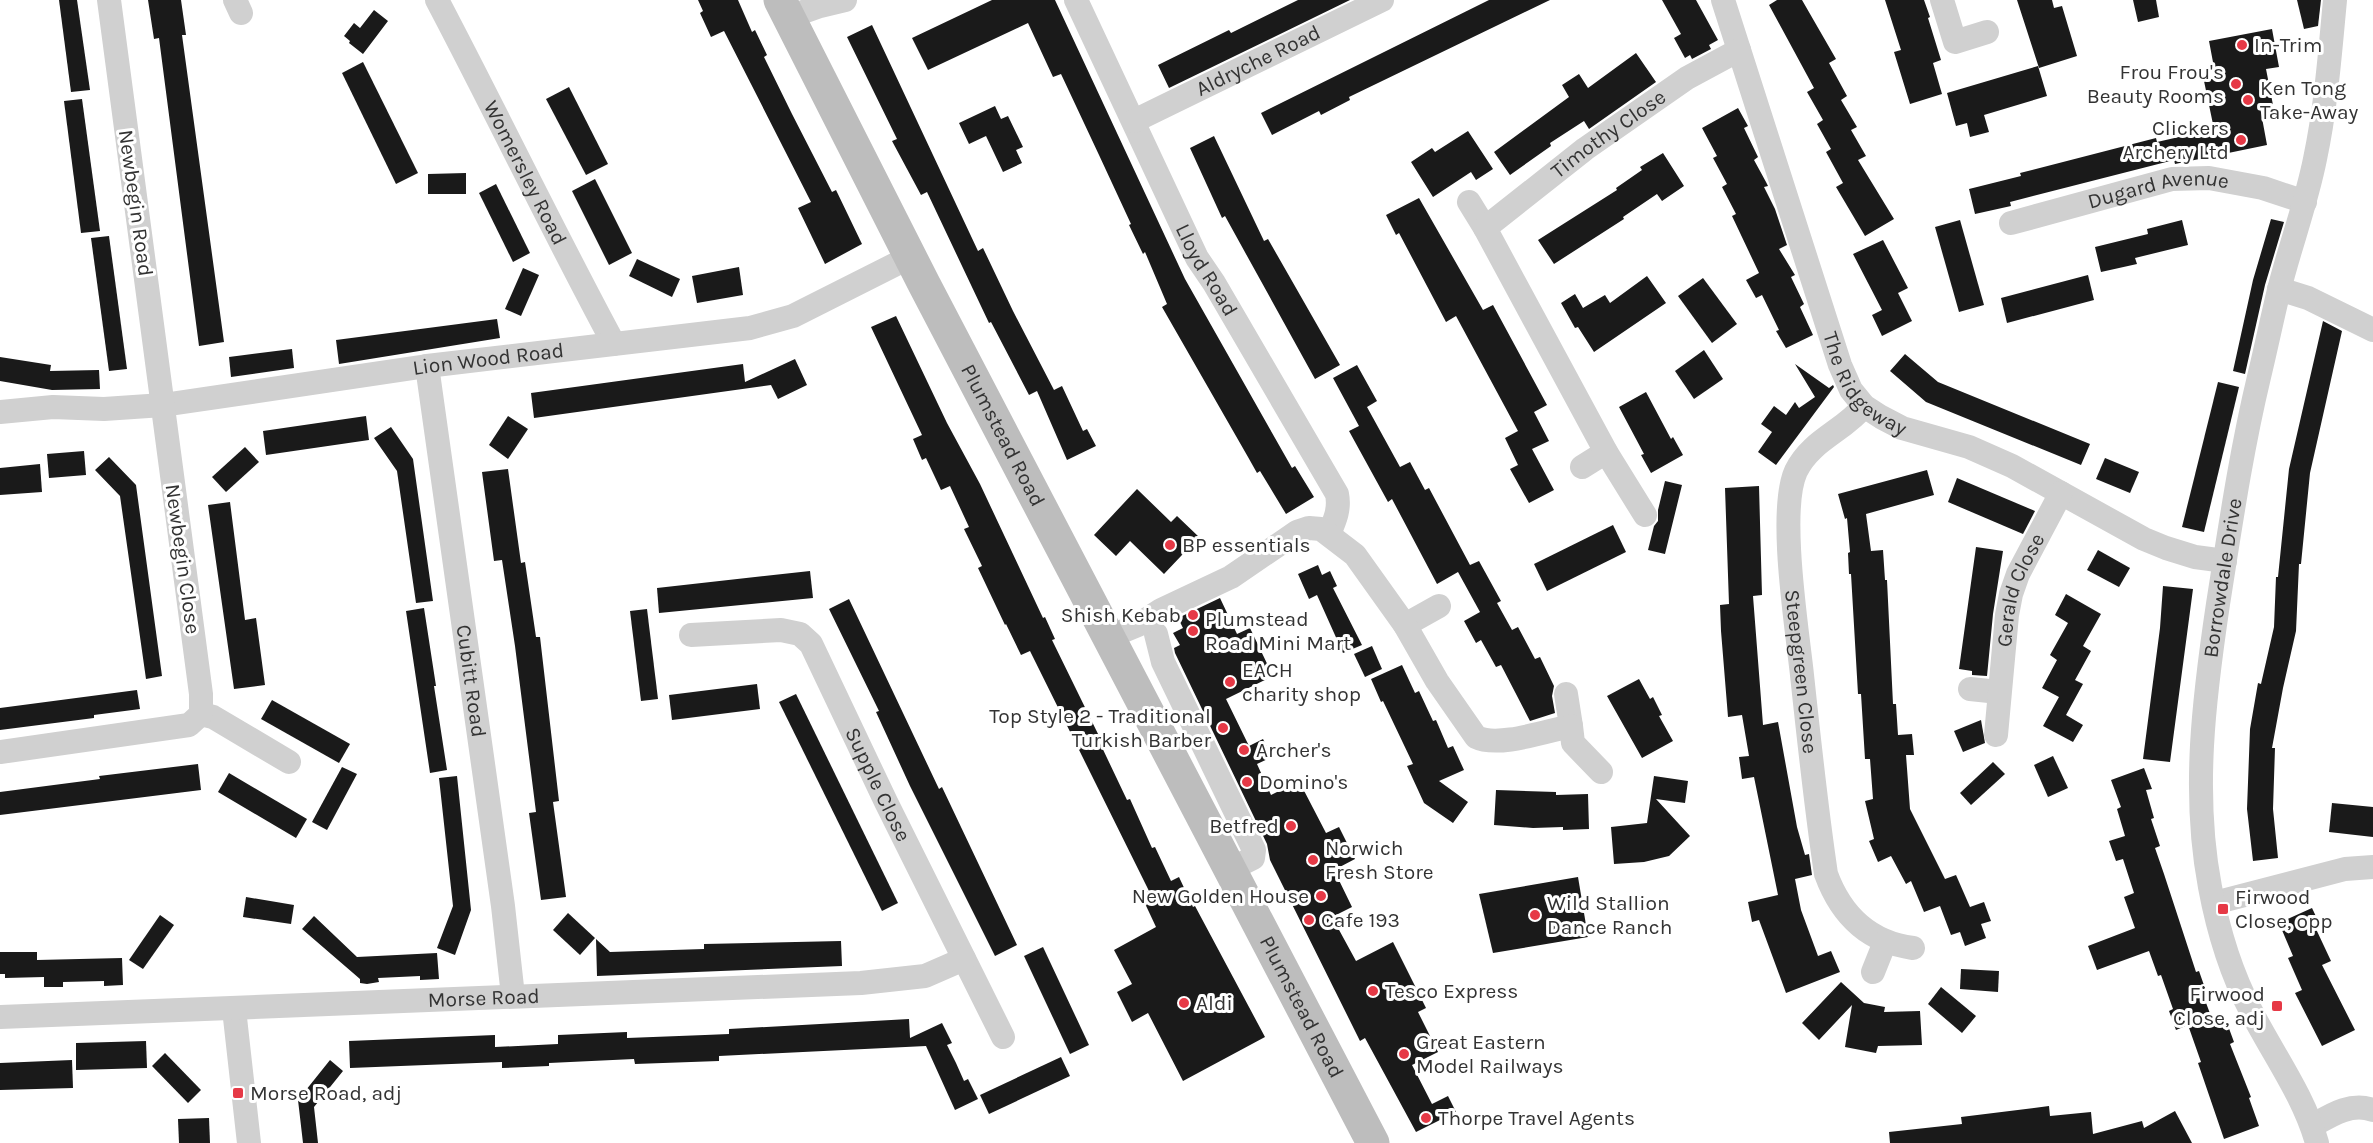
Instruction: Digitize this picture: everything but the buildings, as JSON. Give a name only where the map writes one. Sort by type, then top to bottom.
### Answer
[{"type":"main road","name":"Plumstead Road","points":[[784,9],[910,257],[1109,637],[1242,860],[1373,1143]]},
{"type":"street","name":"Newbegin Road","points":[[109,0],[163,405]]},
{"type":"street","name":"Womersley Road","points":[[437,0],[614,344]]},
{"type":"street","points":[[784,9],[820,6],[845,0]]},
{"type":"street","name":"Lloyd Road","points":[[1076,0],[1197,258],[1214,283],[1337,494],[1339,504],[1337,517],[1329,534]]},
{"type":"street","name":"Aldryche Road","points":[[1134,122],[1382,0]]},
{"type":"street","name":"The Ridgeway","points":[[1723,0],[1839,365],[1851,390],[1864,406],[1902,428],[1969,447],[2012,466],[2144,539],[2195,557],[2225,561]]},
{"type":"street","points":[[1941,0],[1955,42],[1987,32]]},
{"type":"street","name":"Borrowdale Drive","points":[[2315,1134],[2237,982],[2227,952],[2206,861],[2201,802],[2201,752],[2207,676],[2246,437],[2279,289],[2306,202],[2323,113],[2335,0]]},
{"type":"street","name":"Timothy Close","points":[[1485,228],[1594,142],[1687,78],[1739,50]]},
{"type":"street","name":"Dugard Avenue","points":[[2011,223],[2172,179],[2209,178],[2263,188],[2306,202]]},
{"type":"street","points":[[1469,202],[1606,452],[1645,515]]},
{"type":"street","name":"Lion Wood Road","points":[[0,399],[53,407],[104,409],[163,405],[427,366],[739,330],[771,323],[802,311],[910,257]]},
{"type":"street","points":[[2279,289],[2308,298],[2373,330]]},
{"type":"street","name":"Cubitt Road","points":[[427,366],[503,906],[513,996]]},
{"type":"street","name":"Newbegin Close","points":[[163,405],[201,694],[201,714]]},
{"type":"street","name":"Steepgreen Close","points":[[1864,406],[1855,417],[1819,441],[1804,456],[1795,472],[1789,502],[1791,571],[1811,761],[1826,874],[1832,890],[1851,918],[1885,942],[1913,948]]},
{"type":"street","name":"Lion Wood Road","points":[[0,412],[53,407]]},
{"type":"street","points":[[1582,467],[1606,452]]},
{"type":"street","name":"Gerald Close","points":[[1996,735],[2011,594],[2023,564],[2061,493]]},
{"type":"street","points":[[1109,637],[1138,625],[1161,610],[1231,577],[1298,532],[1309,528],[1321,529],[1354,555],[1405,625],[1437,681],[1476,737],[1483,741],[1499,741],[1570,726]]},
{"type":"street","points":[[1405,625],[1439,606]]},
{"type":"street","name":"Supple Close","points":[[691,636],[781,630],[800,634],[811,644],[1003,1037]]},
{"type":"street","name":"Plumstead Road","points":[[1156,634],[1163,662],[1242,860]]},
{"type":"street","points":[[1970,689],[1999,693]]},
{"type":"street","points":[[1566,694],[1574,743],[1601,772]]},
{"type":"street","points":[[0,752],[189,725],[201,714],[213,717],[289,762]]},
{"type":"street","points":[[2214,903],[2345,869],[2373,867]]},
{"type":"street","points":[[1873,972],[1885,942]]},
{"type":"street","name":"Morse Road","points":[[0,1017],[861,983],[925,976],[964,959]]},
{"type":"street","points":[[234,1009],[249,1143]]},
{"type":"street","points":[[2315,1134],[2334,1113],[2349,1108],[2366,1107],[2373,1110]]},
{"type":"place","name":"In-Trim","points":[[2242,45]]},
{"type":"place","name":"Frou Frou's Beauty Rooms","points":[[2236,84]]},
{"type":"place","name":"Ken Tong Take-Away","points":[[2248,100]]},
{"type":"place","name":"Clickers Archery Ltd","points":[[2241,140]]},
{"type":"place","name":"BP essentials","points":[[1170,545]]},
{"type":"place","name":"Shish Kebab","points":[[1193,615]]},
{"type":"place","name":"Plumstead Road Mini Mart","points":[[1193,631]]},
{"type":"place","name":"EACH charity shop","points":[[1230,682]]},
{"type":"place","name":"Top Style 2 - Traditional Turkish Barber","points":[[1223,728]]},
{"type":"place","name":"Archer's","points":[[1244,750]]},
{"type":"place","name":"Domino's","points":[[1247,782]]},
{"type":"place","name":"Betfred","points":[[1291,826]]},
{"type":"place","name":"Norwich Fresh Store","points":[[1313,860]]},
{"type":"place","name":"New Golden House","points":[[1321,896]]},
{"type":"place","name":"Firwood Close, opp","points":[[2223,909]]},
{"type":"place","name":"Wild Stallion Dance Ranch","points":[[1535,915]]},
{"type":"place","name":"Cafe 193","points":[[1309,920]]},
{"type":"place","name":"Tesco Express","points":[[1373,991]]},
{"type":"place","name":"Aldi","points":[[1184,1003]]},
{"type":"place","name":"Firwood Close, adj","points":[[2277,1006]]},
{"type":"place","name":"Great Eastern Model Railways","points":[[1404,1054]]},
{"type":"place","name":"Morse Road, adj","points":[[238,1093]]},
{"type":"place","name":"Thorpe Travel Agents","points":[[1426,1118]]}]
